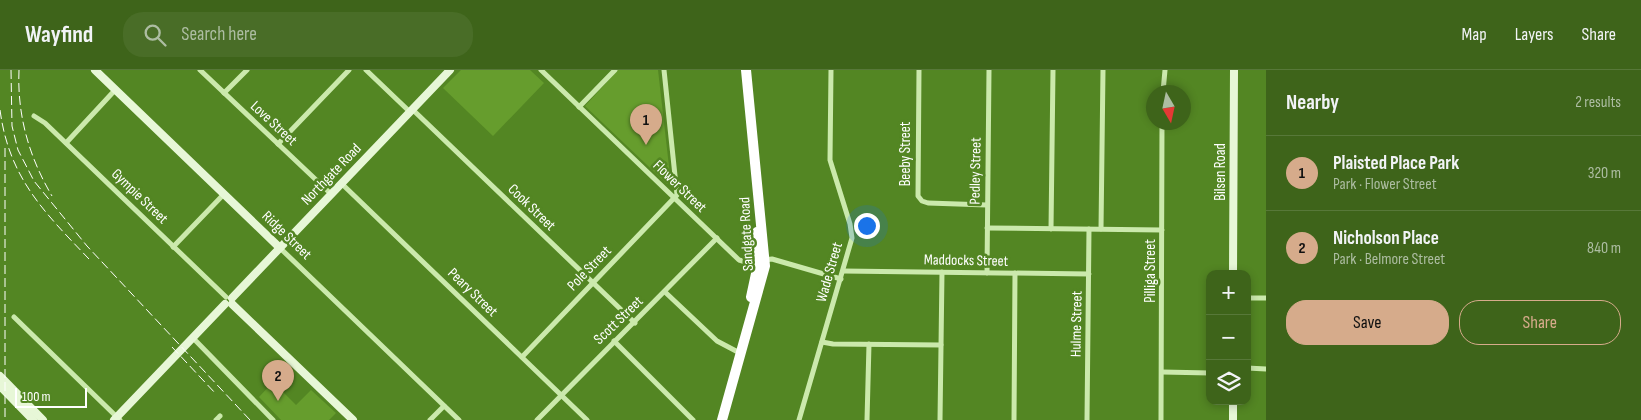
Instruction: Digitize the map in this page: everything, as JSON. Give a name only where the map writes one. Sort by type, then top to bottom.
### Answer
[{"type":"highway","name":"Sandgate Road","points":[[722,420],[763,279],[740,70]]},
{"type":"highway","name":"Sandgate Road","points":[[715,420],[761,260],[746,70]]},
{"type":"street","name":"Ridge Street","points":[[95,70],[459,420]]},
{"type":"street","name":"Love Street","points":[[200,70],[331,194]]},
{"type":"street","points":[[224,93],[247,70]]},
{"type":"street","points":[[278,144],[349,70]]},
{"type":"street","name":"Cook Street","points":[[366,70],[593,282],[634,323]]},
{"type":"street","name":"Northgate Road","points":[[117,419],[450,70]]},
{"type":"street","name":"Flower Street","points":[[541,70],[739,260],[746,262],[761,260]]},
{"type":"street","points":[[579,107],[615,70]]},
{"type":"street","points":[[664,70],[677,192],[674,197]]},
{"type":"street","name":"Wade Street","points":[[799,420],[852,234],[830,160],[831,70]]},
{"type":"street","name":"Beeby Street","points":[[919,70],[918,196],[928,204],[987,205]]},
{"type":"street","name":"Pedley Street","points":[[987,273],[989,70]]},
{"type":"street","points":[[1051,229],[1053,70]]},
{"type":"street","points":[[1101,229],[1103,70]]},
{"type":"street","points":[[1163,85],[1165,70]]},
{"type":"street","name":"Bilsen Road","points":[[1234,70],[1234,270]]},
{"type":"street","points":[[66,142],[116,89]]},
{"type":"street","name":"Gympie Street","points":[[34,116],[66,142],[353,420]]},
{"type":"street","name":"Pilliga Street","points":[[1161,420],[1162,130]]},
{"type":"street","name":"Peary Street","points":[[341,183],[587,420]]},
{"type":"street","points":[[173,247],[224,194]]},
{"type":"street","name":"Pole Street","points":[[522,357],[674,197]]},
{"type":"street","points":[[987,228],[1162,230]]},
{"type":"street","name":"Hulme Street","points":[[1087,420],[1089,229]]},
{"type":"street","name":"Scott Street","points":[[537,420],[665,292],[716,238]]},
{"type":"street","points":[[761,260],[772,259],[840,279]]},
{"type":"street","name":"Maddocks Street","points":[[843,271],[1089,274]]},
{"type":"street","points":[[940,420],[942,272]]},
{"type":"street","points":[[1014,420],[1015,273]]},
{"type":"street","points":[[665,292],[717,341],[736,351]]},
{"type":"street","points":[[1251,298],[1266,298]]},
{"type":"street","points":[[14,317],[117,419]]},
{"type":"street","points":[[193,338],[273,420]]},
{"type":"street","points":[[614,341],[693,420]]},
{"type":"street","points":[[822,342],[941,345]]},
{"type":"street","points":[[867,420],[868,344]]},
{"type":"street","points":[[1251,368],[1266,369]]},
{"type":"street","points":[[1162,372],[1206,372]]},
{"type":"street","points":[[0,376],[43,420]]},
{"type":"street","points":[[0,386],[33,420]]},
{"type":"street","points":[[1233,405],[1233,420]]},
{"type":"street","points":[[430,420],[444,406]]},
{"type":"green space","points":[[461,70],[530,70],[544,83],[493,136],[443,88]]},
{"type":"green space","points":[[618,70],[658,70],[671,184],[667,184],[585,106]]},
{"type":"green space","points":[[273,382],[296,405],[311,390],[336,413],[329,420],[281,420],[259,397]]},
{"type":"railway","points":[[11,70],[12,126],[18,150],[34,181],[87,246],[250,420]]},
{"type":"railway","points":[[19,70],[20,103],[26,135],[37,166],[52,196]]},
{"type":"railway","points":[[0,110],[11,155],[20,175],[43,209],[89,259]]},
{"type":"railway","points":[[5,148],[5,420]]},
{"type":"railway","points":[[172,347],[216,394]]},
{"type":"place","name":"Plaisted Place Park","points":[[646,145]]},
{"type":"place","name":"Nicholson Place","points":[[278,401]]}]
